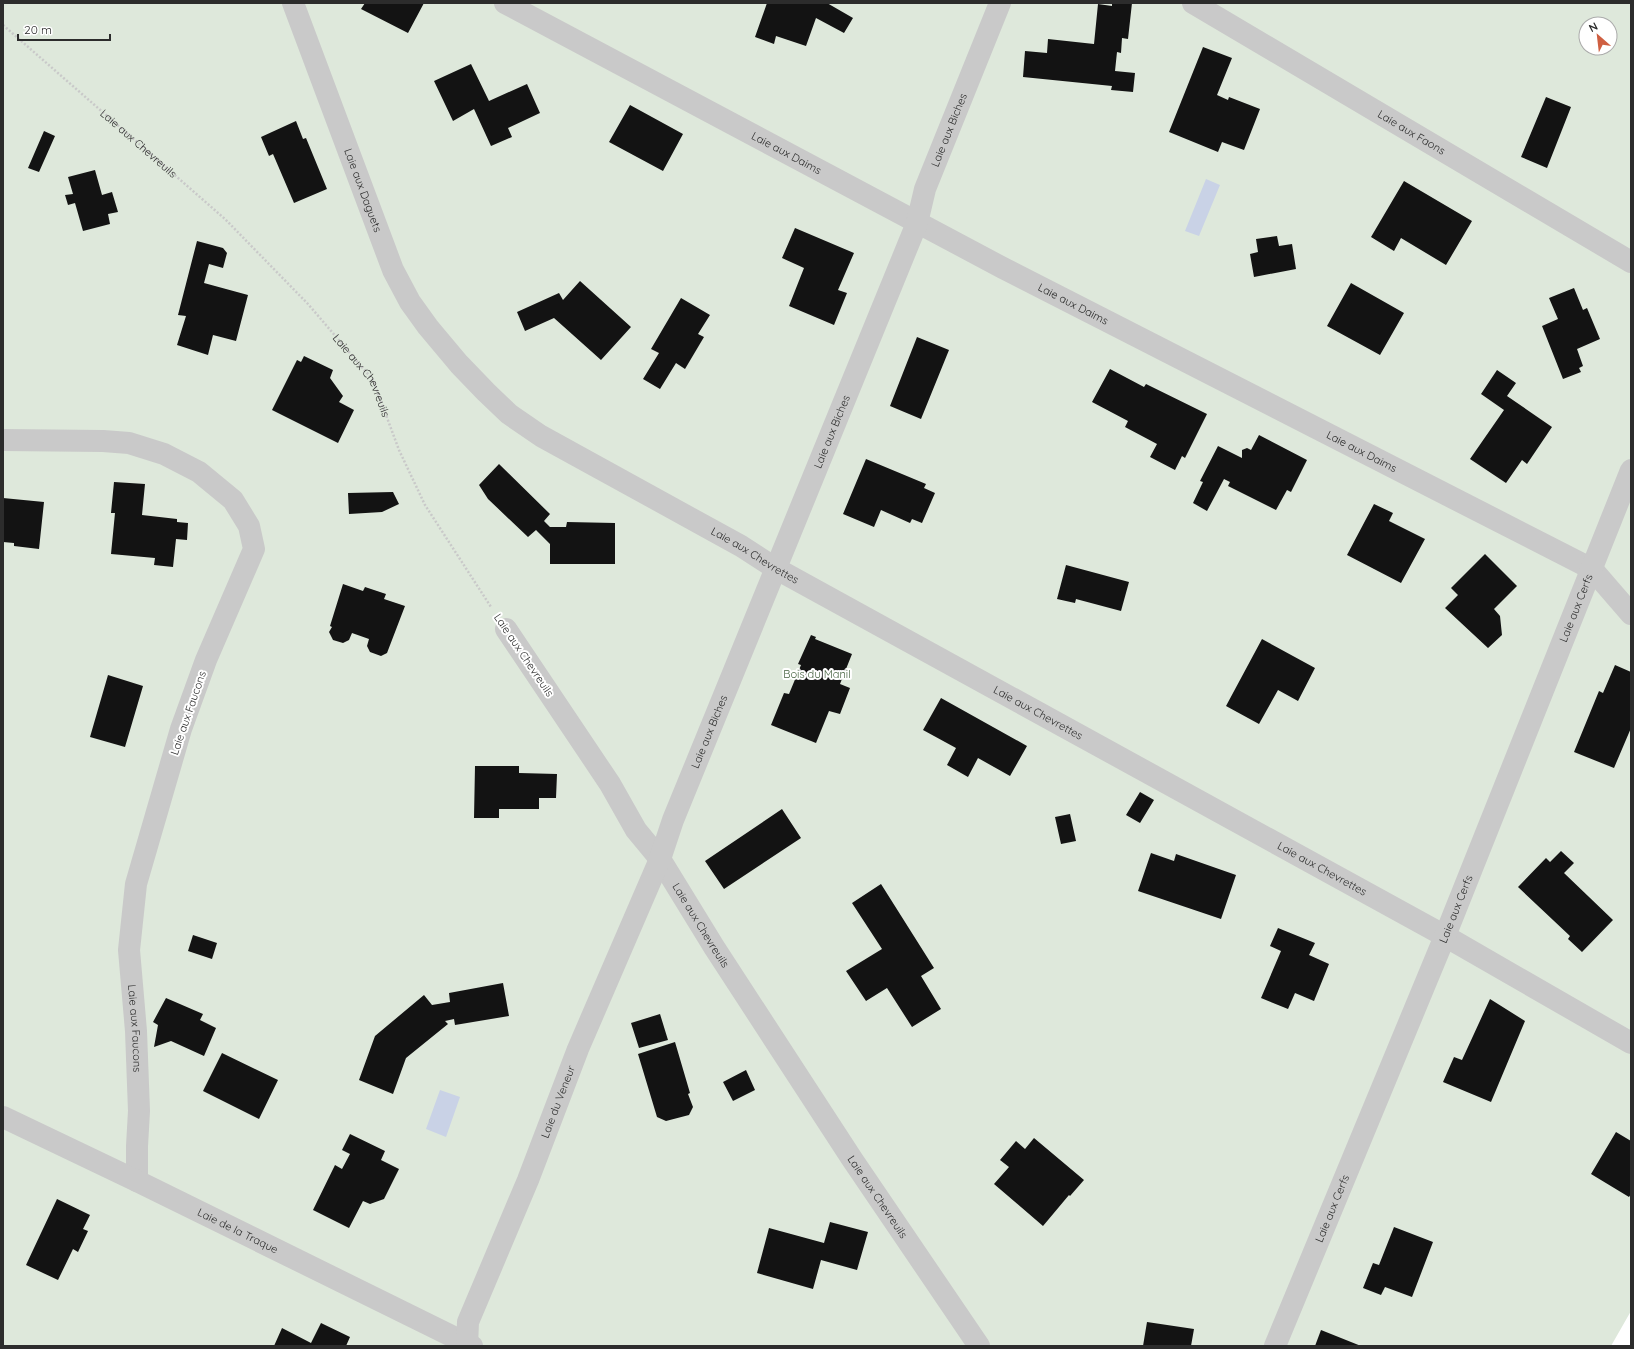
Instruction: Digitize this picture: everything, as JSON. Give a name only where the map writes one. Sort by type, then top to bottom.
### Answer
[{"type":"street","name":"Laie aux Daguets","points":[[293,3],[392,270],[410,302],[428,327],[459,364]]},
{"type":"street","name":"Laie aux Daims","points":[[505,3],[917,223],[1592,569],[1631,614]]},
{"type":"street","name":"Laie aux Biches","points":[[660,859],[673,820],[775,568],[804,503],[917,223],[925,189],[1000,3]]},
{"type":"street","name":"Laie aux Faons","points":[[1193,3],[1631,262]]},
{"type":"street","name":"Laie aux Chevrettes","points":[[459,364],[509,414],[542,436],[741,546],[775,568],[1445,936],[1631,1043]]},
{"type":"street","name":"Laie aux Faucons","points":[[3,440],[103,441],[129,443],[164,454],[199,472],[232,500],[249,526],[254,549],[206,660],[181,729],[136,884],[129,950],[136,1031],[139,1111],[137,1181]]},
{"type":"street","name":"Laie aux Cerfs","points":[[1275,1346],[1445,936],[1631,470]]},
{"type":"street","name":"Laie aux Chevreuils","points":[[506,629],[610,784],[636,830],[660,859],[714,947],[848,1153],[980,1346]]},
{"type":"street","name":"Laie du Veneur","points":[[469,1345],[468,1322],[528,1180],[578,1049],[660,859]]},
{"type":"street","name":"Laie de la Traque","points":[[3,1117],[137,1181],[469,1345]]},
{"type":"path","name":"Laie aux Chevreuils","points":[[3,25],[225,219],[308,304],[372,380],[399,450],[425,505],[506,629]]},
{"type":"green space","name":"Bois du Manil","points":[[3,3],[1631,3],[1631,1311],[1611,1346],[3,1346]]},
{"type":"water","points":[[1206,179],[1220,185],[1199,236],[1185,231]]},
{"type":"water","points":[[440,1090],[460,1097],[446,1137],[426,1129]]},
{"type":"building","points":[[365,3],[424,3],[408,33],[361,9]]},
{"type":"building","points":[[767,3],[827,3],[853,18],[844,33],[816,18],[806,46],[776,36],[774,44],[755,37]]},
{"type":"building","points":[[1112,3],[1132,3],[1128,39],[1122,38],[1121,53],[1117,52],[1115,71],[1135,73],[1133,92],[1111,90],[1112,86],[1023,77],[1025,51],[1047,53],[1048,39],[1094,44],[1098,4],[1112,6]]},
{"type":"building","points":[[1203,47],[1232,58],[1217,95],[1228,100],[1229,97],[1260,109],[1244,150],[1222,142],[1218,152],[1169,132]]},
{"type":"building","points":[[471,64],[489,101],[527,84],[540,113],[508,128],[512,137],[491,146],[474,109],[453,121],[434,81]]},
{"type":"building","points":[[1546,97],[1571,107],[1547,168],[1521,157]]},
{"type":"building","points":[[630,105],[683,134],[663,171],[609,142]]},
{"type":"building","points":[[296,121],[303,139],[306,138],[327,189],[294,203],[273,154],[269,156],[261,137]]},
{"type":"building","points":[[44,131],[55,136],[39,172],[28,168]]},
{"type":"building","points":[[95,170],[102,195],[112,192],[118,212],[108,214],[110,224],[83,231],[75,203],[68,205],[65,195],[73,194],[68,177]]},
{"type":"building","points":[[1404,181],[1472,221],[1446,265],[1401,238],[1394,251],[1371,237]]},
{"type":"building","points":[[795,228],[854,253],[838,290],[847,293],[834,325],[789,306],[804,268],[782,258]]},
{"type":"building","points":[[1277,236],[1279,246],[1292,244],[1296,269],[1254,277],[1250,254],[1258,252],[1256,239]]},
{"type":"building","points":[[197,241],[223,248],[227,253],[223,268],[209,264],[204,283],[248,295],[236,341],[213,335],[208,355],[177,345],[186,316],[178,315]]},
{"type":"building","points":[[580,281],[631,327],[601,360],[554,318],[525,331],[517,312],[559,293],[563,300]]},
{"type":"building","points":[[1351,283],[1404,313],[1380,355],[1327,326]]},
{"type":"building","points":[[1574,288],[1583,310],[1587,308],[1600,339],[1577,349],[1583,366],[1579,368],[1581,372],[1563,379],[1542,326],[1558,319],[1549,298]]},
{"type":"building","points":[[681,298],[710,315],[698,334],[704,337],[685,369],[676,363],[660,389],[643,379],[659,353],[651,349]]},
{"type":"building","points":[[917,337],[949,350],[921,419],[890,406]]},
{"type":"building","points":[[304,356],[333,370],[330,378],[343,396],[339,402],[354,410],[338,443],[272,410],[297,360],[301,362]]},
{"type":"building","points":[[1110,369],[1144,387],[1146,384],[1207,414],[1185,458],[1182,456],[1175,470],[1150,457],[1157,444],[1125,427],[1128,421],[1092,402]]},
{"type":"building","points":[[1497,370],[1516,383],[1507,396],[1552,427],[1527,464],[1522,460],[1506,483],[1470,459],[1504,410],[1481,394]]},
{"type":"building","points":[[1259,435],[1307,460],[1291,492],[1287,490],[1276,510],[1228,486],[1230,482],[1224,479],[1207,511],[1193,503],[1203,482],[1200,481],[1218,446],[1242,458],[1242,450],[1247,448],[1251,450]]},
{"type":"building","points":[[866,459],[926,484],[924,488],[935,493],[922,523],[912,519],[910,523],[881,510],[874,527],[843,514]]},
{"type":"building","points":[[499,464],[550,514],[544,521],[550,527],[566,527],[567,522],[615,523],[615,564],[550,564],[550,544],[536,530],[528,537],[488,499],[479,485]]},
{"type":"building","points":[[114,482],[145,484],[142,515],[177,519],[177,522],[188,523],[187,540],[176,539],[173,567],[154,565],[155,558],[111,554],[115,513],[111,513]]},
{"type":"building","points":[[393,492],[399,504],[382,512],[349,514],[348,493]]},
{"type":"building","points":[[3,498],[44,502],[39,549],[14,546],[14,543],[3,542]]},
{"type":"building","points":[[1374,504],[1393,513],[1389,521],[1425,539],[1401,583],[1347,555]]},
{"type":"building","points":[[1485,554],[1517,586],[1494,609],[1500,616],[1502,635],[1488,648],[1445,608],[1458,595],[1451,588]]},
{"type":"building","points":[[1066,565],[1129,582],[1121,611],[1076,599],[1075,603],[1057,599]]},
{"type":"building","points":[[343,584],[363,591],[365,587],[386,594],[384,599],[405,606],[387,653],[381,656],[370,652],[367,646],[369,639],[352,633],[349,640],[343,643],[333,640],[329,632],[332,627],[330,626]]},
{"type":"building","points":[[811,635],[816,637],[815,639],[852,654],[840,684],[850,688],[840,714],[829,711],[816,743],[771,725],[784,693],[789,694],[801,665],[798,664]]},
{"type":"building","points":[[1262,639],[1315,668],[1298,701],[1278,690],[1259,724],[1226,706]]},
{"type":"building","points":[[1615,665],[1631,672],[1631,728],[1614,768],[1574,752],[1599,691],[1603,693]]},
{"type":"building","points":[[108,675],[143,686],[125,747],[90,737]]},
{"type":"building","points":[[941,698],[1027,746],[1010,776],[978,758],[968,777],[947,765],[956,748],[923,730]]},
{"type":"building","points":[[475,766],[519,766],[519,773],[557,774],[556,798],[539,798],[539,809],[499,809],[499,818],[474,818]]},
{"type":"building","points":[[1140,792],[1154,800],[1140,823],[1126,815]]},
{"type":"building","points":[[782,809],[801,838],[724,889],[705,861]]},
{"type":"building","points":[[1070,814],[1076,841],[1061,844],[1055,817]]},
{"type":"building","points":[[1561,851],[1574,863],[1564,873],[1613,920],[1582,952],[1568,939],[1570,936],[1518,887],[1546,858],[1550,862]]},
{"type":"building","points":[[1151,853],[1174,861],[1176,854],[1236,875],[1221,919],[1138,891]]},
{"type":"building","points":[[881,884],[934,968],[921,976],[941,1009],[912,1027],[887,988],[866,1001],[846,971],[882,949],[852,903]]},
{"type":"building","points":[[1278,928],[1315,943],[1309,955],[1329,964],[1314,1001],[1295,993],[1288,1009],[1261,998],[1281,951],[1270,946]]},
{"type":"building","points":[[193,935],[217,943],[212,959],[188,951]]},
{"type":"building","points":[[503,983],[509,1016],[455,1025],[454,1019],[445,1021],[448,1024],[406,1058],[393,1094],[359,1080],[375,1036],[424,995],[432,1005],[450,1002],[449,993]]},
{"type":"building","points":[[166,998],[203,1014],[200,1020],[216,1028],[204,1056],[171,1041],[154,1047],[158,1025],[153,1022]]},
{"type":"building","points":[[1490,999],[1525,1021],[1491,1102],[1443,1082],[1454,1057],[1462,1060]]},
{"type":"building","points":[[660,1014],[668,1040],[639,1048],[631,1023]]},
{"type":"building","points":[[675,1042],[690,1093],[688,1094],[693,1107],[689,1115],[666,1121],[657,1117],[638,1054]]},
{"type":"building","points":[[222,1053],[278,1080],[259,1119],[203,1091]]},
{"type":"building","points":[[746,1070],[755,1090],[733,1101],[723,1082]]},
{"type":"building","points":[[1616,1132],[1631,1141],[1631,1194],[1629,1197],[1591,1174]]},
{"type":"building","points":[[350,1134],[385,1151],[381,1160],[399,1169],[384,1199],[370,1204],[363,1201],[349,1228],[313,1210],[335,1165],[342,1169],[350,1154],[342,1150]]},
{"type":"building","points":[[1034,1138],[1084,1180],[1070,1196],[1069,1195],[1043,1226],[994,1184],[1009,1167],[1000,1160],[1016,1141],[1025,1149]]},
{"type":"building","points":[[57,1199],[90,1215],[83,1229],[88,1231],[78,1252],[73,1249],[58,1280],[26,1265]]},
{"type":"building","points":[[830,1222],[868,1232],[857,1270],[821,1260],[813,1289],[757,1273],[769,1228],[824,1243]]},
{"type":"building","points":[[1394,1227],[1433,1242],[1412,1297],[1385,1287],[1381,1295],[1363,1288],[1373,1263],[1379,1265]]},
{"type":"building","points":[[1147,1322],[1194,1329],[1191,1346],[1143,1346]]},
{"type":"building","points":[[321,1323],[350,1337],[346,1346],[274,1346],[282,1328],[311,1343]]},
{"type":"building","points":[[1321,1330],[1361,1346],[1315,1346]]}]
